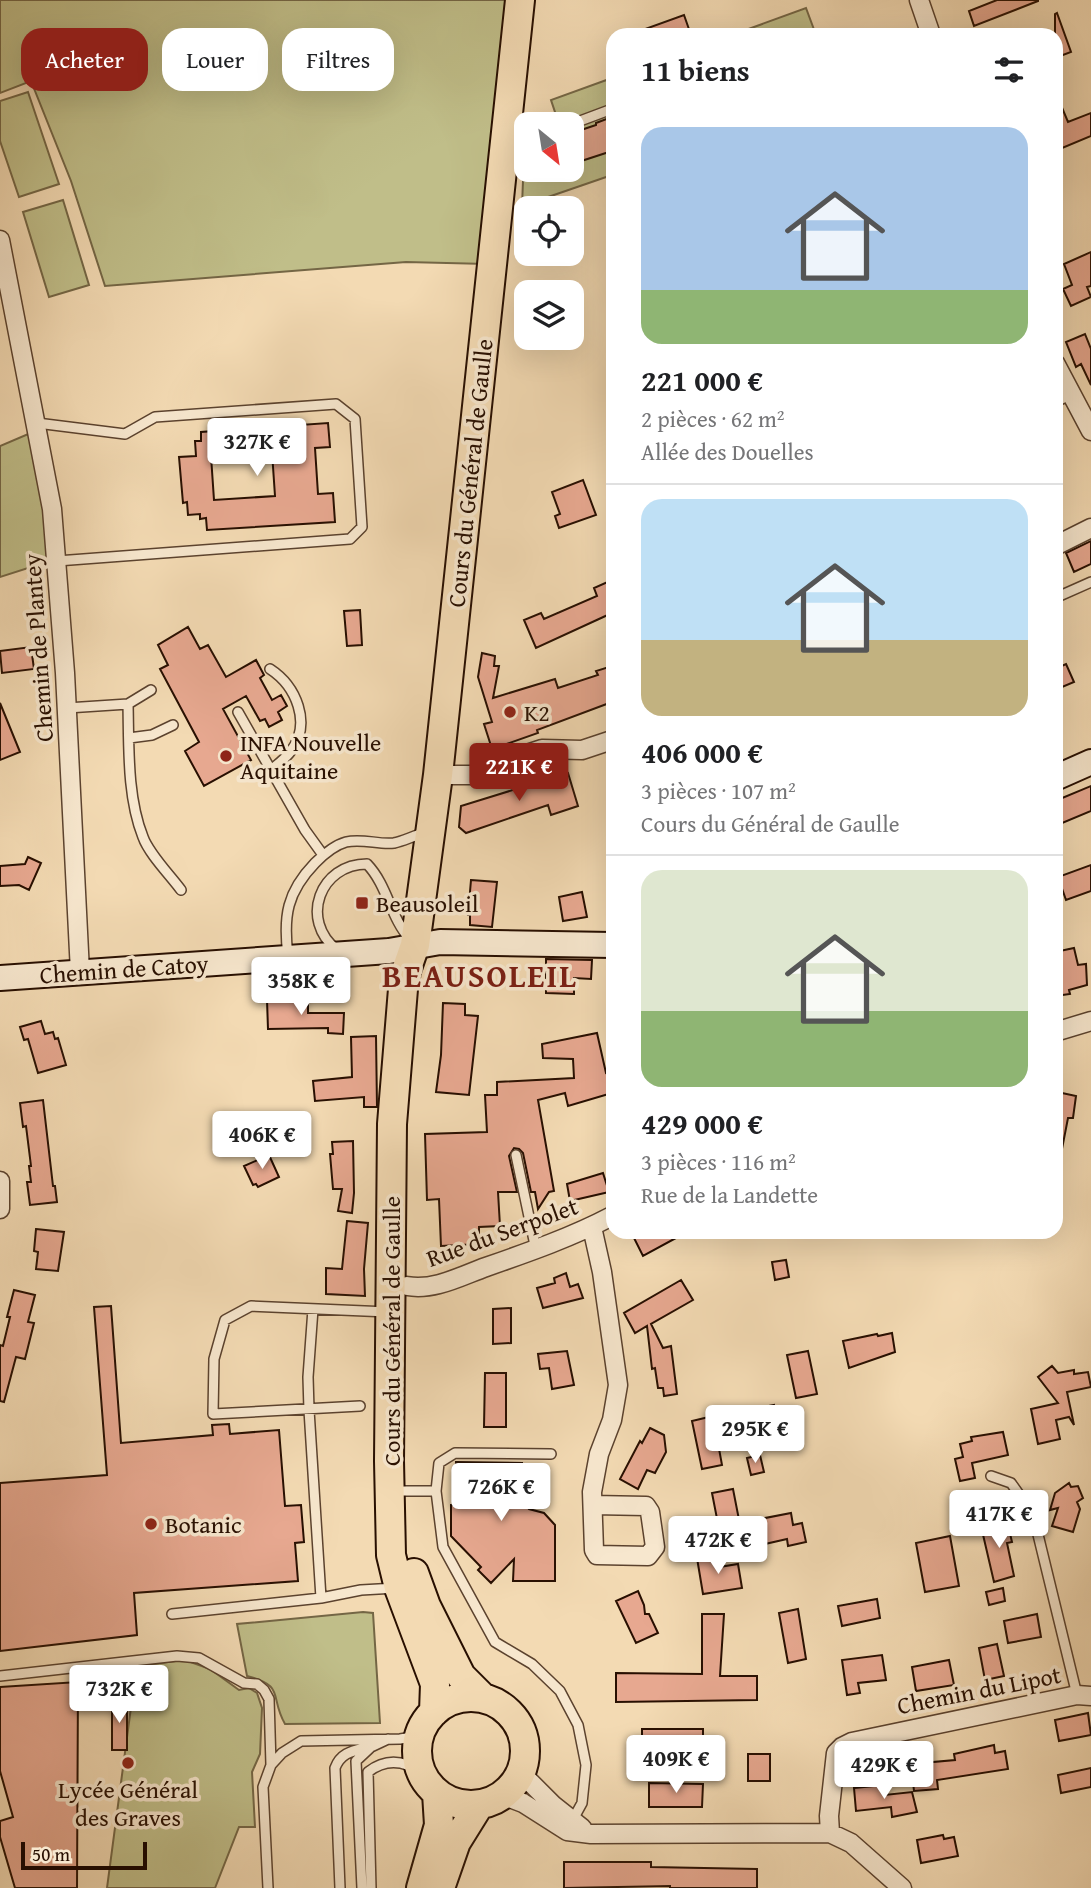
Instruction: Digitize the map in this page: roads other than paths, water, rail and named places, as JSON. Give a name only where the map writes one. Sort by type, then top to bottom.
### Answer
[{"type":"main road","name":"Cours du Général de Gaulle","points":[[517,112],[520,0]]},
{"type":"main road","name":"Cours du Général de Gaulle","points":[[483,1698],[461,1676],[417,1585],[408,1552],[392,1124],[403,989],[415,945],[438,775],[514,150]]},
{"type":"main road","name":"Cours du Général de Gaulle","points":[[415,945],[419,971],[399,1299],[391,1555],[398,1587],[435,1684],[434,1712]]},
{"type":"main road","points":[[421,1888],[439,1825],[429,1783],[418,1761],[419,1736],[434,1712],[449,1702],[465,1697],[483,1698],[504,1709],[519,1727],[525,1758],[521,1773],[513,1786],[490,1800],[456,1842],[440,1888]]},
{"type":"main road","points":[[429,1783],[450,1801],[464,1805],[490,1800]]},
{"type":"street","points":[[919,0],[929,28]]},
{"type":"street","name":"Chemin de Plantey","points":[[0,240],[52,509],[67,708],[80,972]]},
{"type":"street","points":[[1063,398],[1091,431]]},
{"type":"street","points":[[1063,542],[1091,528]]},
{"type":"street","points":[[438,775],[473,775],[482,769],[542,749],[582,750],[606,742]]},
{"type":"street","points":[[1063,774],[1091,762]]},
{"type":"street","name":"Chemin de Catoy","points":[[0,978],[389,951],[448,942],[606,945]]},
{"type":"street","points":[[1063,1030],[1091,1021]]},
{"type":"street","points":[[0,1181],[0,1209]]},
{"type":"street","name":"Rue du Serpolet","points":[[399,1299],[423,1287],[536,1250],[606,1219]]},
{"type":"street","points":[[592,1227],[602,1272],[618,1385],[611,1420],[599,1454],[592,1492],[593,1505]]},
{"type":"street","name":"Chemin du Lipot","points":[[830,1833],[829,1816],[836,1753],[842,1747],[852,1742],[905,1730],[1084,1695]]},
{"type":"street","points":[[521,1773],[569,1826]]},
{"type":"street","points":[[490,1800],[523,1803],[591,1834],[830,1833],[851,1843],[902,1888]]},
{"type":"lane","points":[[584,120],[606,111]]},
{"type":"lane","points":[[37,423],[125,435],[155,418],[336,404],[355,419],[362,527],[350,539],[57,561]]},
{"type":"lane","points":[[1063,594],[1091,582]]},
{"type":"lane","points":[[270,669],[283,678],[298,701],[301,726],[292,750],[271,771]]},
{"type":"lane","points":[[67,708],[128,704],[150,691]]},
{"type":"lane","points":[[128,704],[134,803],[143,839],[181,890]]},
{"type":"lane","points":[[238,712],[304,830],[323,855]]},
{"type":"lane","points":[[129,738],[152,735],[173,725]]},
{"type":"lane","points":[[288,958],[285,934],[287,905],[299,879],[323,855],[344,842],[394,842],[430,832]]},
{"type":"lane","points":[[341,953],[326,941],[319,928],[317,910],[320,895],[328,883],[341,870],[355,864],[367,864],[376,873],[399,927],[415,945]]},
{"type":"lane","points":[[516,1155],[536,1250]]},
{"type":"lane","points":[[360,1406],[213,1414],[215,1359],[225,1320],[251,1306],[313,1309],[399,1299]]},
{"type":"lane","points":[[313,1309],[308,1377],[321,1598]]},
{"type":"lane","points":[[551,1454],[454,1453],[439,1464],[436,1491],[443,1547],[495,1642],[532,1664],[560,1691],[578,1725],[586,1765],[582,1803],[569,1826]]},
{"type":"lane","points":[[991,1476],[1012,1483],[1033,1514],[1084,1695]]},
{"type":"lane","points":[[404,1491],[436,1491]]},
{"type":"lane","points":[[172,1614],[398,1587]]},
{"type":"lane","points":[[0,1676],[177,1656],[199,1657],[244,1683],[257,1684],[264,1689],[269,1699],[271,1765],[264,1787],[268,1888]]},
{"type":"lane","points":[[271,1765],[282,1753],[302,1741],[419,1736]]},
{"type":"lane","points":[[340,1888],[335,1768],[338,1759],[348,1752],[390,1739]]},
{"type":"lane","points":[[362,1888],[356,1760],[371,1747]]},
{"type":"lane","points":[[371,1888],[368,1772],[377,1765],[401,1762],[410,1764],[429,1783]]},
{"type":"place","name":"K2","points":[[510,712]]},
{"type":"place","name":"INFA Nouvelle Aquitaine","points":[[226,756]]},
{"type":"place","name":"Beausoleil","points":[[362,903]]},
{"type":"place","name":"Botanic","points":[[151,1524]]},
{"type":"place","name":"Lycée Général des Graves","points":[[128,1763]]},
{"type":"district","name":"BEAUSOLEIL","points":[[480,975]]}]
